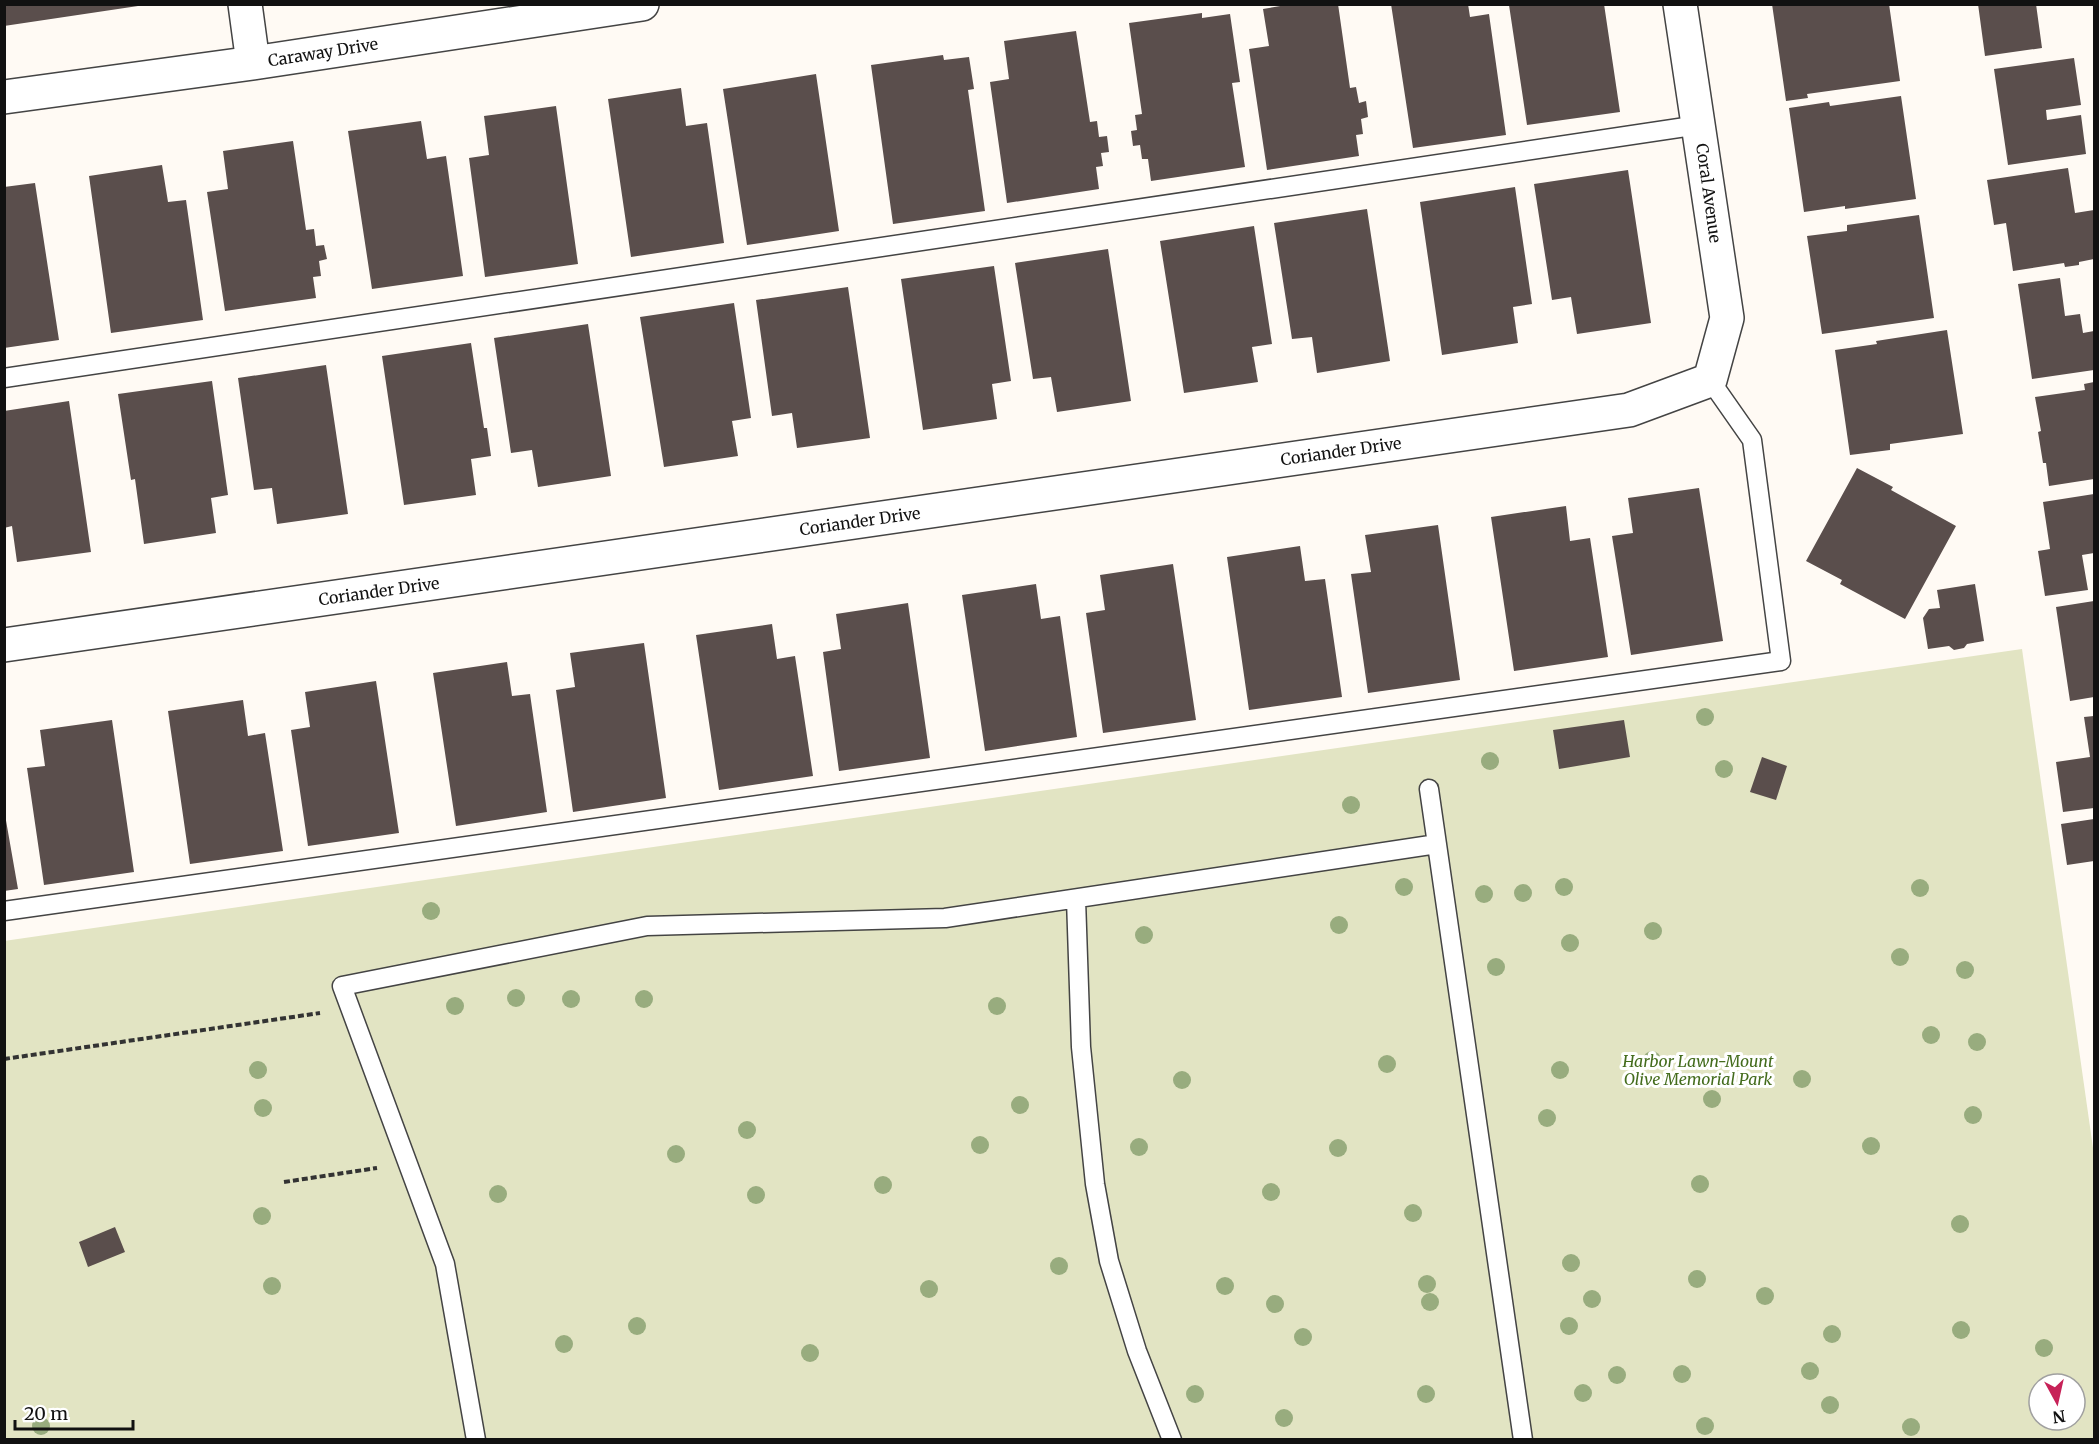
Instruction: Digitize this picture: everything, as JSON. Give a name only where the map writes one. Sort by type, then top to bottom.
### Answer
[{"type":"street","points":[[245,4],[253,63]]},
{"type":"street","name":"Caraway Drive","points":[[4,97],[253,63],[532,13],[642,4]]},
{"type":"street","name":"Coral Avenue","points":[[1680,4],[1728,318],[1710,380]]},
{"type":"street","name":"Coriander Drive","points":[[4,645],[1629,410],[1710,380]]},
{"type":"lane","points":[[4,378],[1699,125]]},
{"type":"lane","points":[[4,911],[1781,661],[1752,440],[1710,380]]},
{"type":"lane","points":[[1430,789],[1523,1440]]},
{"type":"lane","points":[[476,1440],[445,1264],[342,986],[647,926],[945,918],[1437,844]]},
{"type":"lane","points":[[1076,899],[1081,1047],[1095,1184],[1113,1272],[1137,1352],[1172,1440]]},
{"type":"path","points":[[4,1059],[351,1008]]},
{"type":"path","points":[[284,1182],[408,1163]]},
{"type":"green space","name":"Harbor Lawn-Mount Olive Memorial Park","points":[[2022,649],[2094,1155],[2094,1439],[5,1439],[4,941]]},
{"type":"building","points":[[4,4],[138,4],[138,6],[4,26]]},
{"type":"building","points":[[1292,4],[1338,4],[1350,88],[1356,87],[1359,103],[1366,101],[1368,117],[1361,119],[1363,134],[1356,135],[1359,156],[1267,170],[1249,49],[1269,46],[1263,9]]},
{"type":"building","points":[[1391,4],[1468,4],[1470,17],[1489,14],[1506,135],[1413,148]]},
{"type":"building","points":[[1604,4],[1620,112],[1527,125],[1509,5]]},
{"type":"building","points":[[1772,4],[1889,4],[1900,81],[1807,94],[1808,98],[1786,101]]},
{"type":"building","points":[[1978,4],[2036,4],[2042,48],[1985,56]]},
{"type":"building","points":[[1202,13],[1202,18],[1230,14],[1240,82],[1232,83],[1245,167],[1151,181],[1148,159],[1142,159],[1140,145],[1133,146],[1131,131],[1137,130],[1135,115],[1142,114],[1129,23]]},
{"type":"building","points":[[1076,31],[1090,122],[1097,121],[1099,137],[1107,136],[1109,152],[1101,153],[1103,166],[1096,167],[1099,189],[1007,203],[990,82],[1009,79],[1004,41]]},
{"type":"building","points":[[943,55],[944,60],[969,57],[974,89],[968,90],[985,211],[893,224],[871,65]]},
{"type":"building","points":[[2074,58],[2081,105],[2046,110],[2047,120],[2081,115],[2086,154],[2008,165],[1994,69]]},
{"type":"building","points":[[816,74],[839,231],[747,245],[723,89]]},
{"type":"building","points":[[681,88],[686,126],[707,123],[724,243],[631,257],[608,99]]},
{"type":"building","points":[[1901,96],[1916,199],[1804,212],[1789,108],[1829,102],[1830,106]]},
{"type":"building","points":[[556,106],[578,264],[485,277],[469,158],[489,155],[484,116]]},
{"type":"building","points":[[421,121],[427,159],[446,156],[463,276],[372,289],[348,131]]},
{"type":"building","points":[[293,141],[306,230],[314,229],[316,246],[324,245],[327,259],[319,261],[321,276],[313,277],[316,298],[225,311],[207,192],[228,189],[223,151]]},
{"type":"building","points":[[162,165],[168,202],[186,200],[203,320],[111,333],[89,176]]},
{"type":"building","points":[[2068,168],[2075,213],[2094,210],[2094,259],[2079,262],[2079,265],[2065,267],[2064,263],[2013,271],[2006,223],[1994,225],[1987,180]]},
{"type":"building","points":[[1628,170],[1651,323],[1577,334],[1571,297],[1552,300],[1534,184]]},
{"type":"building","points":[[35,183],[59,340],[4,348],[4,187]]},
{"type":"building","points":[[1515,187],[1532,304],[1513,307],[1518,343],[1442,355],[1420,202]]},
{"type":"building","points":[[1367,209],[1390,361],[1317,373],[1312,337],[1292,339],[1274,223]]},
{"type":"building","points":[[1919,215],[1934,318],[1822,334],[1807,236],[1847,231],[1847,225]]},
{"type":"building","points":[[1254,226],[1272,344],[1252,347],[1258,382],[1184,393],[1160,241]]},
{"type":"building","points":[[1108,249],[1131,401],[1057,412],[1051,377],[1033,379],[1015,263]]},
{"type":"building","points":[[994,266],[1011,381],[992,384],[997,419],[923,430],[901,279]]},
{"type":"building","points":[[2060,278],[2065,316],[2080,314],[2083,333],[2094,331],[2094,370],[2032,379],[2018,284]]},
{"type":"building","points":[[848,287],[870,438],[797,448],[792,413],[772,416],[756,300]]},
{"type":"building","points":[[734,303],[751,418],[732,421],[738,456],[664,467],[640,317]]},
{"type":"building","points":[[588,324],[611,476],[538,487],[532,450],[511,453],[494,338]]},
{"type":"building","points":[[1947,330],[1963,434],[1890,444],[1890,450],[1850,455],[1835,350]]},
{"type":"building","points":[[471,343],[484,428],[487,428],[491,456],[471,459],[476,495],[404,505],[382,356]]},
{"type":"building","points":[[326,365],[348,514],[277,524],[272,488],[254,490],[238,378]]},
{"type":"building","points":[[212,381],[228,495],[211,498],[216,533],[144,544],[135,479],[131,480],[118,394]]},
{"type":"building","points":[[2094,382],[2094,479],[2049,486],[2038,432],[2041,431],[2035,397],[2085,390],[2084,384]]},
{"type":"building","points":[[69,401],[91,552],[17,562],[12,526],[4,528],[4,411]]},
{"type":"building","points":[[1857,468],[1893,487],[1891,490],[1956,526],[1905,619],[1840,584],[1842,580],[1806,561]]},
{"type":"building","points":[[1699,488],[1723,641],[1631,655],[1612,536],[1633,533],[1628,498]]},
{"type":"building","points":[[2094,494],[2094,553],[2082,555],[2088,590],[2045,596],[2038,551],[2050,549],[2043,502]]},
{"type":"building","points":[[1566,506],[1570,541],[1590,538],[1608,657],[1514,671],[1491,517]]},
{"type":"building","points":[[1438,525],[1460,680],[1368,693],[1351,574],[1371,572],[1365,535]]},
{"type":"building","points":[[1300,546],[1305,581],[1325,579],[1342,697],[1249,710],[1227,557]]},
{"type":"building","points":[[1173,564],[1196,720],[1103,733],[1086,613],[1105,610],[1100,575]]},
{"type":"building","points":[[1036,584],[1041,619],[1060,616],[1077,737],[985,751],[962,595]]},
{"type":"building","points":[[1975,584],[1984,641],[1967,644],[1964,648],[1954,650],[1949,646],[1928,649],[1923,618],[1929,609],[1940,608],[1937,590]]},
{"type":"building","points":[[2094,601],[2094,697],[2070,701],[2056,607]]},
{"type":"building","points":[[908,603],[930,758],[839,771],[823,652],[841,649],[836,614]]},
{"type":"building","points":[[772,624],[777,659],[795,656],[813,776],[719,790],[696,635]]},
{"type":"building","points":[[644,643],[666,798],[573,812],[556,690],[575,687],[570,653]]},
{"type":"building","points":[[507,662],[512,696],[530,694],[547,812],[456,826],[433,673]]},
{"type":"building","points":[[376,681],[399,833],[308,846],[291,730],[310,727],[305,692]]},
{"type":"building","points":[[243,700],[248,736],[265,733],[283,851],[190,864],[168,711]]},
{"type":"building","points":[[2094,716],[2094,808],[2063,812],[2056,762],[2090,757],[2084,717]]},
{"type":"building","points":[[112,720],[134,872],[44,885],[27,768],[45,766],[40,730]]},
{"type":"building","points":[[1624,720],[1630,757],[1559,769],[1553,730]]},
{"type":"building","points":[[1762,757],[1787,766],[1776,800],[1750,792]]},
{"type":"building","points":[[4,809],[18,889],[4,891]]},
{"type":"building","points":[[2094,819],[2094,861],[2067,865],[2061,824]]},
{"type":"building","points":[[115,1227],[125,1252],[88,1267],[79,1242]]}]
